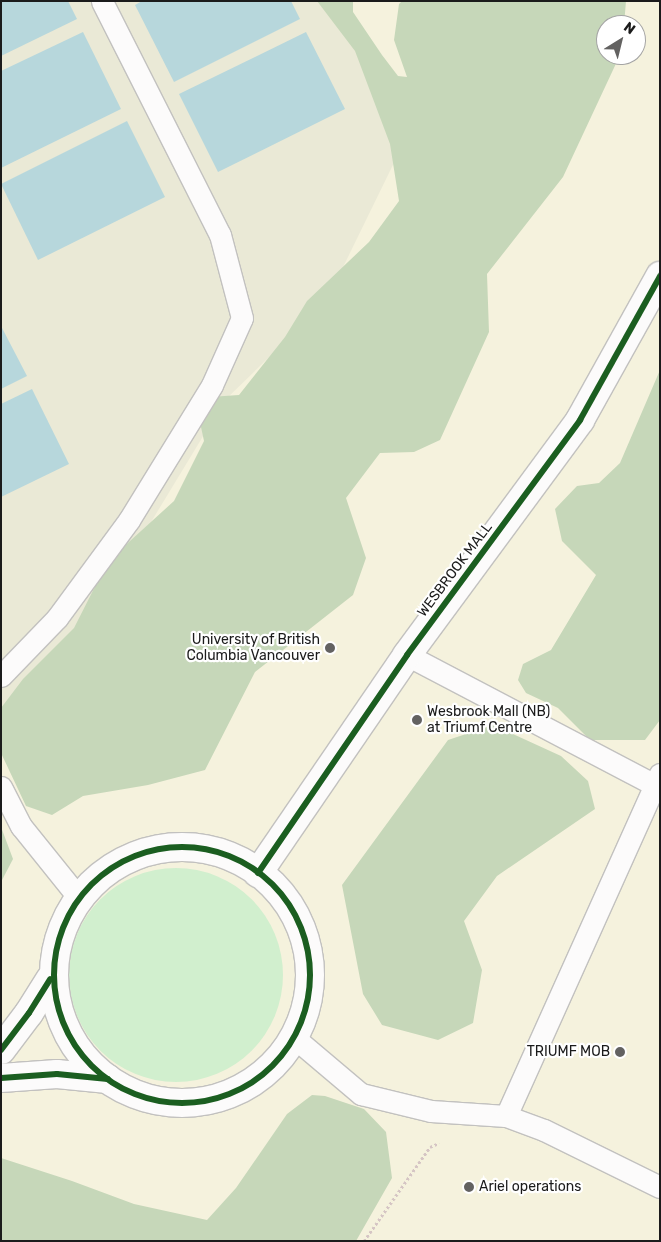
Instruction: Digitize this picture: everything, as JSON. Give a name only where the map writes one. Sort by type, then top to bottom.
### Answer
[{"type":"street","name":"WESBROOK MALL","points":[[258,873],[407,655],[580,420],[660,276]]},
{"type":"street","points":[[1,1050],[30,1013],[50,979],[54,947],[67,913],[78,897],[102,872],[131,857],[180,848],[229,857],[258,873],[294,914],[309,954],[310,998],[297,1040],[271,1068],[243,1088],[206,1102],[162,1101],[137,1095],[108,1079],[72,1038],[64,1022],[50,979]]},
{"type":"street","points":[[1,1078],[57,1074],[108,1079]]},
{"type":"lane","points":[[1,676],[57,618],[129,520],[212,385],[242,318],[220,235],[102,1]]},
{"type":"lane","points":[[407,655],[658,782],[506,1116]]},
{"type":"lane","points":[[1,787],[20,826],[78,897]]},
{"type":"lane","points":[[297,1040],[361,1094],[431,1111],[506,1116],[544,1130],[660,1187]]},
{"type":"path","points":[[364,1241],[430,1147],[447,1140]]},
{"type":"shaded area","name":"University of British Columbia Vancouver","points":[[1,1],[660,1],[660,1241],[1,1241]]},
{"type":"green space","points":[[1,1],[347,1],[410,130],[326,302],[225,400],[102,603],[24,700],[1,757]]},
{"type":"green space","points":[[317,1],[353,1],[353,12],[382,55],[398,76],[407,77],[394,40],[399,4],[402,1],[626,1],[625,15],[596,15],[596,65],[615,65],[563,177],[487,274],[489,332],[440,440],[414,452],[380,453],[346,498],[366,558],[353,595],[255,672],[205,770],[148,785],[83,796],[52,815],[26,806],[1,753],[1,708],[23,679],[74,628],[108,561],[174,501],[204,441],[198,413],[210,397],[239,395],[285,337],[307,301],[369,242],[399,201],[390,144],[355,51]]},
{"type":"green space","points":[[660,370],[660,720],[645,740],[590,740],[558,708],[526,693],[518,680],[523,664],[551,650],[596,575],[562,541],[555,509],[577,486],[599,483],[620,463]]},
{"type":"green space","points":[[493,725],[561,756],[588,781],[595,809],[497,876],[464,921],[482,970],[473,1023],[438,1040],[382,1025],[363,994],[342,885],[448,740]]},
{"type":"green space","points":[[1,827],[13,859],[1,882]]},
{"type":"green space","points":[[176,868],[197,870],[217,876],[235,886],[252,899],[265,916],[275,934],[281,954],[283,975],[281,996],[275,1016],[265,1034],[252,1051],[235,1064],[217,1074],[197,1080],[176,1082],[155,1080],[135,1074],[117,1064],[100,1051],[87,1034],[77,1016],[71,996],[69,975],[71,954],[77,934],[87,916],[100,899],[117,886],[135,876],[155,870]]},
{"type":"green space","points":[[312,1095],[325,1096],[364,1109],[386,1132],[392,1178],[356,1241],[1,1241],[1,1158],[134,1204],[207,1220],[236,1188],[287,1114]]},
{"type":"water","points":[[1,1],[68,1],[77,19],[1,56]]},
{"type":"water","points":[[142,1],[291,1],[300,19],[174,82],[135,5]]},
{"type":"water","points":[[83,32],[121,109],[1,168],[1,71]]},
{"type":"water","points":[[306,32],[345,109],[218,172],[179,94]]},
{"type":"water","points":[[127,121],[165,197],[38,260],[1,184]]},
{"type":"water","points":[[1,326],[27,376],[1,389]]},
{"type":"water","points":[[32,389],[69,464],[1,497],[1,404]]},
{"type":"cycle path","points":[[258,873],[407,655],[580,420],[660,276]]},
{"type":"cycle path","points":[[182,847],[219,853],[242,862],[263,876],[281,894],[300,926],[307,950],[310,975],[304,1012],[295,1035],[281,1056],[263,1074],[231,1093],[207,1100],[182,1103],[145,1097],[122,1088],[101,1074],[83,1056],[64,1024],[57,1000],[54,975],[60,938],[69,915],[83,894],[101,876],[133,857],[157,850],[182,847]]},
{"type":"cycle path","points":[[1,1050],[29,1013],[50,979]]},
{"type":"cycle path","points":[[1,1078],[57,1074],[108,1079]]},
{"type":"place","name":"University of British Columbia Vancouver","points":[[330,648]]},
{"type":"place","name":"Wesbrook Mall (NB) at Triumf Centre","points":[[417,720]]},
{"type":"place","name":"TRIUMF MOB","points":[[620,1052]]},
{"type":"place","name":"Ariel operations","points":[[469,1187]]}]
